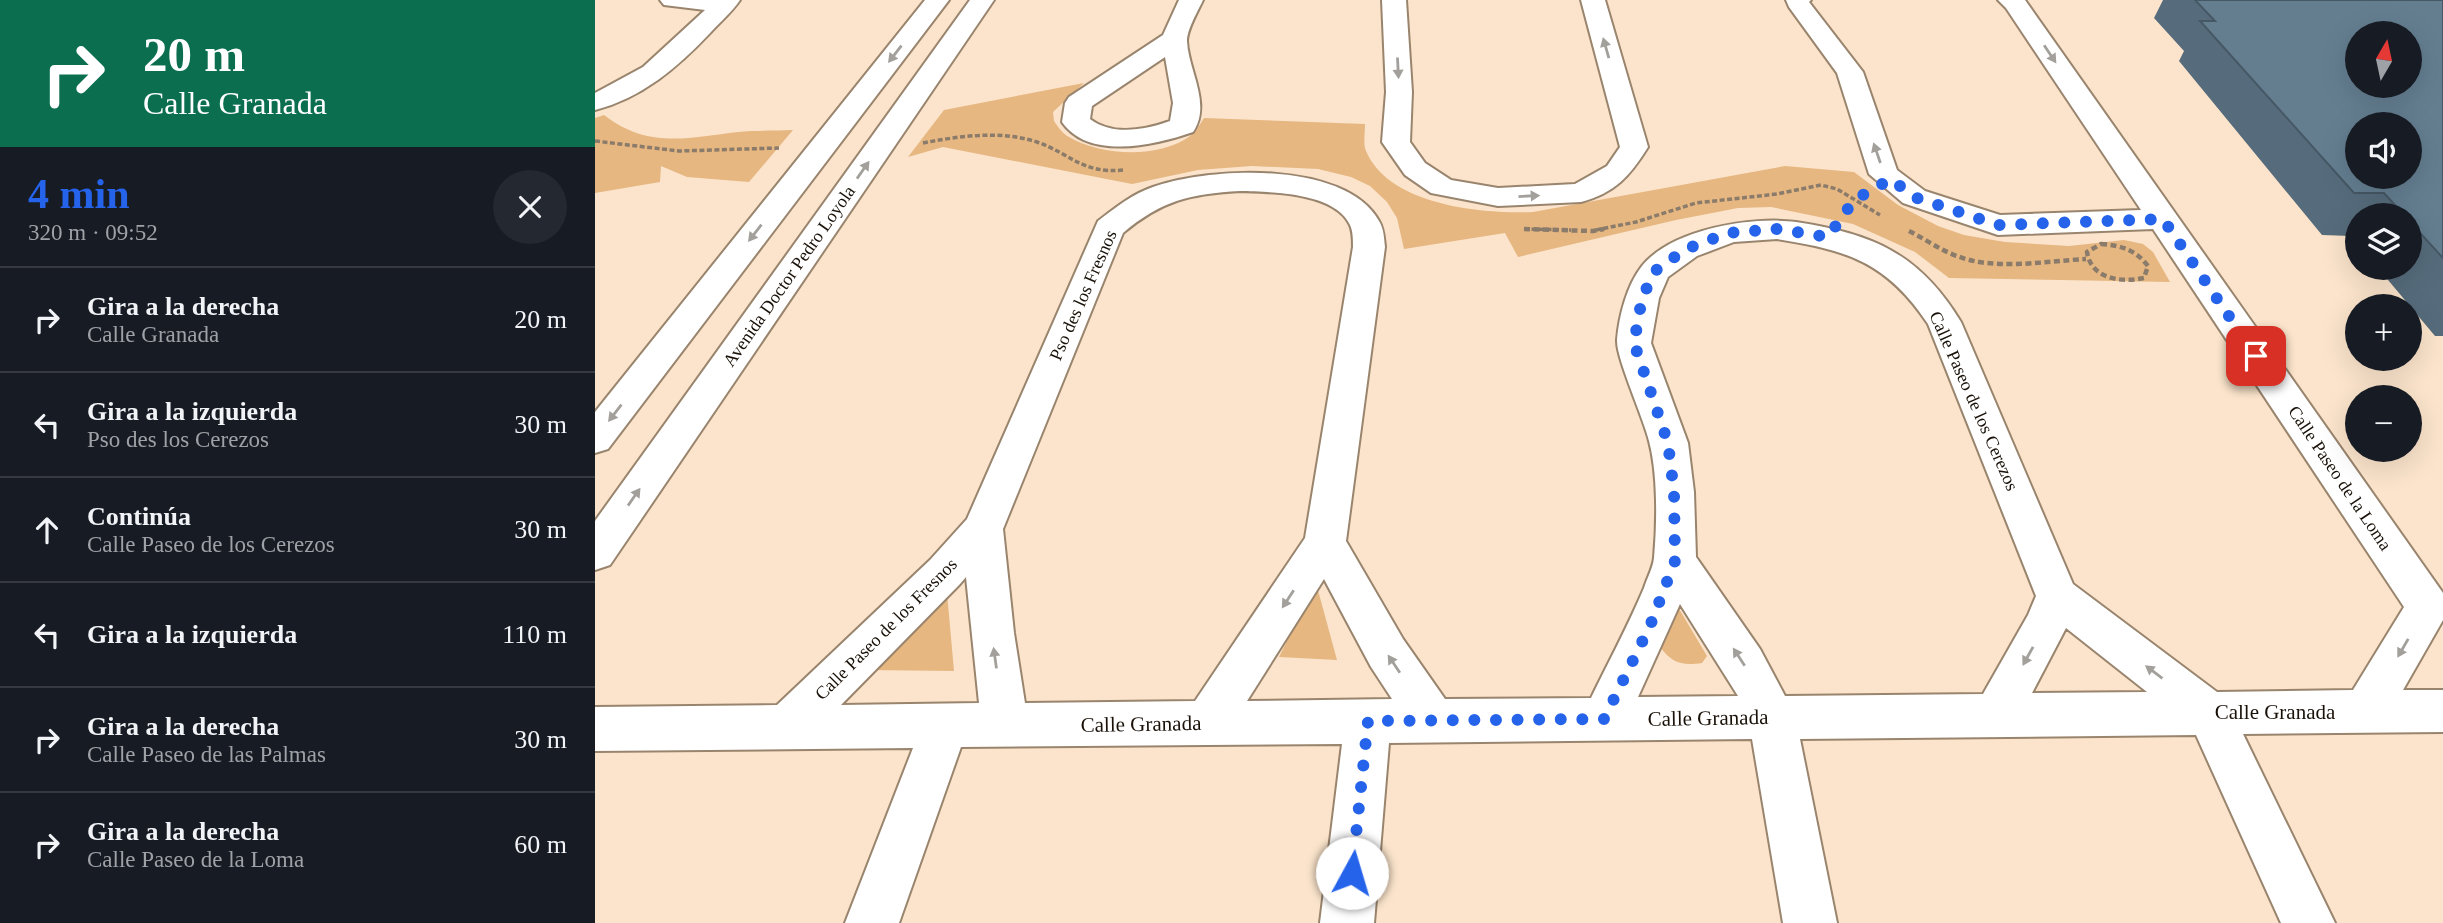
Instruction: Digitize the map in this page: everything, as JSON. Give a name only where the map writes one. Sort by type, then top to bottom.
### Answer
[{"type":"street","points":[[672,0],[726,2]]},
{"type":"street","points":[[595,439],[937,0]]},
{"type":"street","name":"Avenida Doctor Pedro Loyola","points":[[595,553],[982,0]]},
{"type":"street","points":[[1174,39],[1191,0]]},
{"type":"street","points":[[1394,0],[1399,92],[1396,142],[1415,169],[1442,187],[1498,197],[1581,193],[1618,172],[1634,147],[1593,0]]},
{"type":"street","points":[[1798,1],[1850,72],[1884,174],[1914,197],[1998,225],[2163,219]]},
{"type":"street","name":"Calle Paseo de la Loma","points":[[2014,1],[2435,610],[2366,712]]},
{"type":"street","points":[[595,102],[623,93],[678,53],[726,2]]},
{"type":"street","name":"Pso des los Fresnos","points":[[983,529],[1109,228],[1128,212],[1165,192],[1252,181],[1297,184],[1330,194],[1356,212],[1365,222],[1369,247],[1325,542]]},
{"type":"street","name":"Calle Paseo de los Cerezos","points":[[1675,561],[1674,492],[1668,443],[1634,343],[1642,298],[1655,271],[1686,249],[1728,233],[1777,229],[1828,237],[1878,256],[1904,272],[1924,293],[1944,322],[2057,596]]},
{"type":"street","name":"Calle Paseo de los Fresnos","points":[[983,529],[992,633],[1005,726]]},
{"type":"street","name":"Calle Paseo de los Fresnos","points":[[787,727],[945,572],[983,529]]},
{"type":"street","points":[[1207,723],[1325,542],[1387,653],[1432,720]]},
{"type":"street","points":[[1675,561],[1744,663],[1772,717],[1810,923]]},
{"type":"street","points":[[1604,719],[1650,626],[1675,561]]},
{"type":"street","points":[[1996,716],[2047,622],[2057,596],[2209,713],[2308,923]]},
{"type":"street","name":"Calle Granada","points":[[595,729],[2443,711]]},
{"type":"street","points":[[1347,923],[1368,721]]},
{"type":"street","points":[[872,923],[945,725]]},
{"type":"path","points":[[1828,237],[1854,200],[1891,179]]},
{"type":"path","points":[[1511,227],[1550,232],[1593,231],[1636,222],[1696,203],[1777,194],[1821,185],[1837,190],[1889,220]]},
{"type":"path","points":[[1901,226],[1956,256],[1973,261],[2003,263],[2087,259]]},
{"type":"path","points":[[2112,244],[2135,252],[2148,266],[2148,272],[2144,278],[2123,281],[2099,273],[2087,259],[2087,252],[2092,247],[2112,244]]},
{"type":"shaded area","points":[[1084,83],[1053,112],[1054,121],[1069,137],[1113,151],[1163,149],[1192,134],[1204,118],[1365,124],[1366,151],[1378,169],[1395,184],[1440,203],[1513,212],[1533,212],[1785,166],[1854,172],[1898,205],[1938,226],[1964,235],[2005,242],[2069,246],[2124,240],[2143,244],[2153,252],[2170,282],[1949,278],[1915,252],[1853,224],[1771,207],[1738,208],[1676,220],[1518,257],[1505,233],[1404,249],[1397,218],[1387,202],[1370,186],[1351,177],[1318,169],[1252,166],[1198,170],[1132,184],[943,147],[908,157],[944,110]]},
{"type":"shaded area","points":[[604,115],[620,126],[652,137],[685,138],[745,131],[793,130],[749,182],[687,177],[661,166],[660,182],[595,193],[595,118]]},
{"type":"shaded area","points":[[1316,583],[1337,660],[1279,657]]},
{"type":"shaded area","points":[[947,593],[954,671],[868,670]]},
{"type":"shaded area","points":[[1675,602],[1707,656],[1702,663],[1678,662],[1660,647]]},
{"type":"building","points":[[2195,0],[2443,0],[2443,258],[2422,235],[2422,203],[2393,203],[2384,193],[2354,193],[2350,189],[2422,189],[2422,112],[2345,112],[2345,183],[2200,21],[2215,21]]},
{"type":"route","points":[[1352,873],[1368,721],[1604,719],[1650,626],[1675,561],[1674,492],[1668,443],[1634,343],[1642,298],[1655,271],[1686,249],[1728,233],[1777,229],[1828,237],[1854,200],[1891,179],[1914,197],[1998,225],[2163,219],[2256,356]]}]
